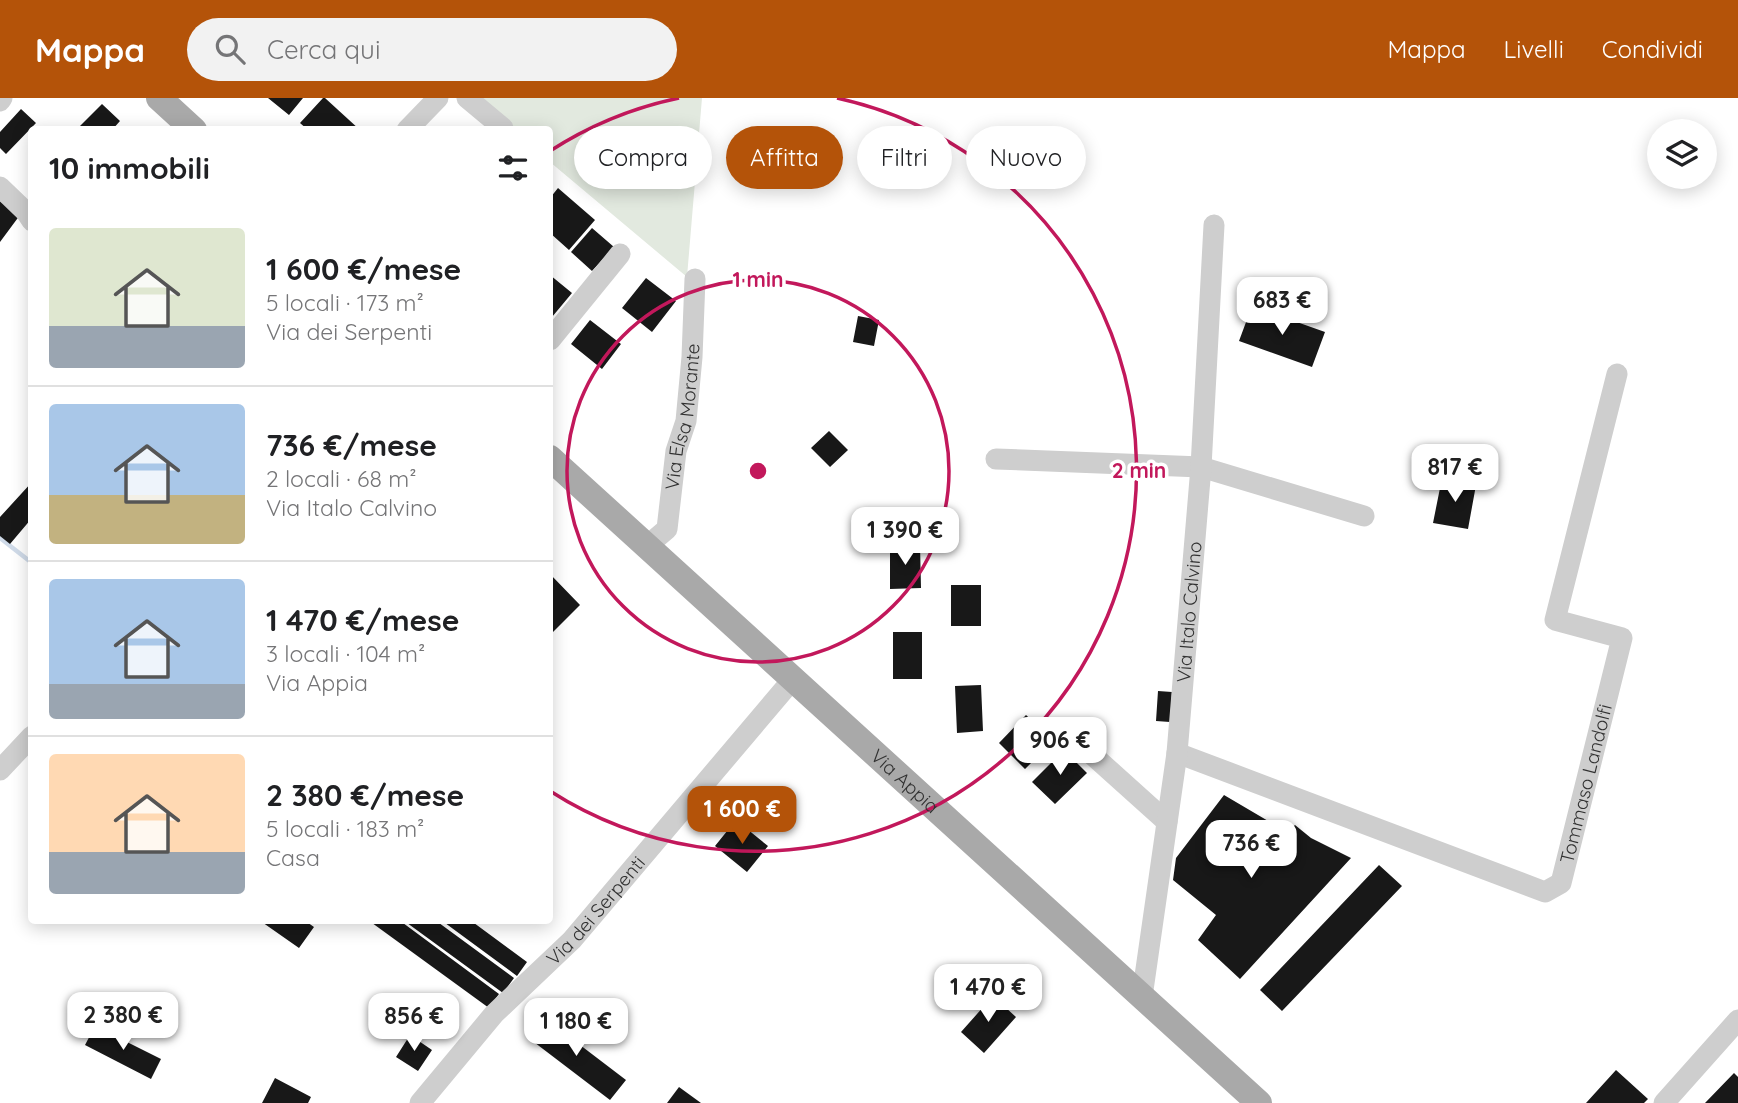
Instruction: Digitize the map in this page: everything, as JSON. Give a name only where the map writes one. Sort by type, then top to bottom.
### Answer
[{"type":"main road","points":[[159,98],[190,126]]},
{"type":"main road","name":"Via Appia","points":[[553,460],[1259,1103]]},
{"type":"street","points":[[411,126],[439,98]]},
{"type":"street","points":[[467,98],[501,126]]},
{"type":"street","points":[[0,187],[28,215]]},
{"type":"street","name":"Via Italo Calvino","points":[[1142,997],[1177,753],[1201,467],[1214,225]]},
{"type":"street","points":[[553,336],[621,254]]},
{"type":"street","name":"Via Elsa Morante","points":[[647,546],[667,529],[676,451],[686,421],[695,279]]},
{"type":"street","name":"Tommaso Landolfi","points":[[1177,753],[1545,892],[1561,883],[1622,638],[1555,620],[1617,374]]},
{"type":"street","points":[[996,458],[1201,467],[1364,516]]},
{"type":"street","name":"Via dei Serpenti","points":[[420,1103],[494,1014],[572,940],[793,679]]},
{"type":"street","points":[[1068,733],[1167,822]]},
{"type":"street","points":[[0,770],[28,741]]},
{"type":"street","points":[[1664,1103],[1738,1020]]},
{"type":"shaded area","points":[[481,98],[702,98],[700,126],[574,126],[574,182],[553,165],[553,126],[511,126]]},
{"type":"shaded area","points":[[582,189],[694,189],[687,277]]},
{"type":"building","points":[[268,98],[303,98],[289,115]]},
{"type":"building","points":[[325,98],[356,126],[303,126],[300,123]]},
{"type":"building","points":[[102,104],[120,121],[116,126],[80,126]]},
{"type":"building","points":[[21,109],[36,123],[28,126],[28,131],[6,154],[0,148],[0,132]]},
{"type":"building","points":[[558,188],[595,220],[569,250],[553,236],[553,194]]},
{"type":"building","points":[[0,201],[20,215],[0,242]]},
{"type":"building","points":[[592,228],[614,247],[592,271],[571,252]]},
{"type":"building","points":[[553,277],[572,293],[553,316]]},
{"type":"building","points":[[646,278],[676,301],[652,332],[622,308]]},
{"type":"building","points":[[1252,306],[1325,332],[1312,367],[1239,341]]},
{"type":"building","points":[[858,316],[879,320],[874,346],[853,342]]},
{"type":"building","points":[[590,320],[621,344],[602,369],[571,344]]},
{"type":"building","points":[[829,431],[848,450],[830,467],[811,448]]},
{"type":"building","points":[[1442,478],[1476,485],[1468,529],[1433,523]]},
{"type":"building","points":[[28,486],[28,523],[10,544],[0,536],[0,517]]},
{"type":"building","points":[[920,544],[921,588],[890,589],[890,545]]},
{"type":"building","points":[[553,577],[580,605],[553,632]]},
{"type":"building","points":[[951,585],[981,585],[981,626],[951,626]]},
{"type":"building","points":[[893,632],[922,632],[922,679],[893,679]]},
{"type":"building","points":[[981,685],[983,731],[957,733],[955,686]]},
{"type":"building","points":[[1158,691],[1172,692],[1170,722],[1156,721]]},
{"type":"building","points":[[1026,715],[1053,741],[1025,769],[999,743]]},
{"type":"building","points":[[1064,750],[1087,773],[1055,804],[1032,782]]},
{"type":"building","points":[[1224,795],[1287,832],[1295,825],[1311,838],[1351,858],[1240,979],[1198,940],[1216,915],[1173,880],[1176,858]]},
{"type":"building","points":[[736,820],[768,846],[747,872],[715,846]]},
{"type":"building","points":[[1379,865],[1402,886],[1282,1011],[1260,990]]},
{"type":"building","points":[[265,924],[310,924],[314,927],[299,948]]},
{"type":"building","points":[[374,924],[404,924],[499,994],[489,1008]]},
{"type":"building","points":[[408,924],[440,924],[514,978],[503,993]]},
{"type":"building","points":[[446,924],[475,924],[527,962],[517,976]]},
{"type":"building","points":[[993,996],[1016,1017],[984,1053],[961,1032]]},
{"type":"building","points":[[542,1016],[626,1080],[610,1100],[526,1036]]},
{"type":"building","points":[[95,1026],[161,1059],[151,1079],[85,1045]]},
{"type":"building","points":[[410,1035],[432,1050],[418,1071],[396,1057]]},
{"type":"building","points":[[1616,1070],[1648,1099],[1644,1103],[1586,1103]]},
{"type":"building","points":[[1734,1073],[1738,1077],[1738,1103],[1705,1103]]},
{"type":"building","points":[[275,1078],[311,1097],[308,1103],[262,1103]]},
{"type":"building","points":[[679,1087],[701,1103],[667,1103]]},
{"type":"waterway","points":[[0,538],[28,560]]}]
